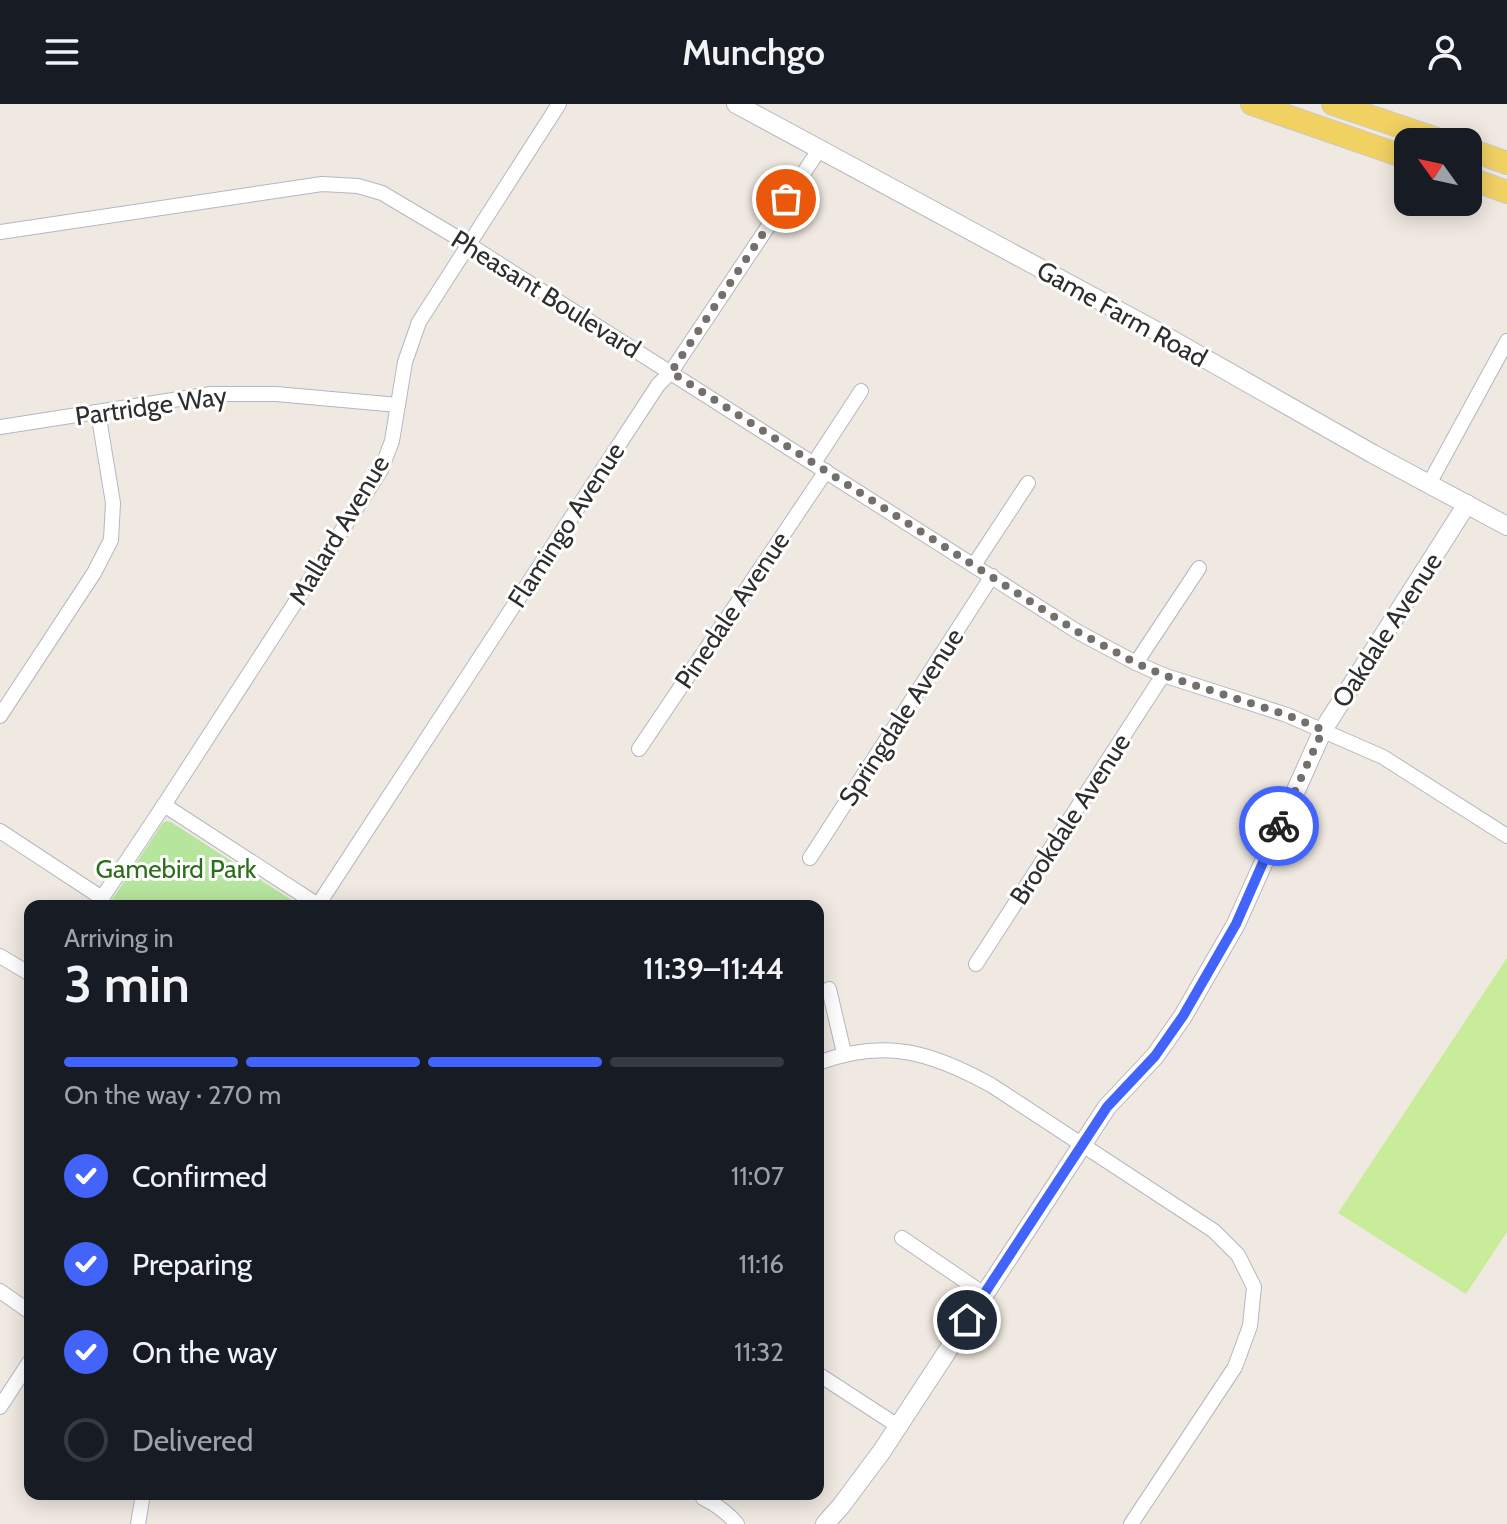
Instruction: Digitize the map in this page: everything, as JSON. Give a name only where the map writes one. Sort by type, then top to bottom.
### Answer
[{"type":"main road","points":[[1252,104],[1394,153]]},
{"type":"main road","points":[[1333,104],[1404,128]]},
{"type":"main road","points":[[1482,154],[1507,163]]},
{"type":"main road","points":[[1482,183],[1507,192]]},
{"type":"street","name":"Mallard Avenue","points":[[0,831],[102,898],[381,470],[392,441],[405,362],[419,322],[559,104]]},
{"type":"street","name":"Game Farm Road","points":[[736,104],[1160,333],[1507,526]]},
{"type":"street","name":"Flamingo Avenue","points":[[321,900],[658,385],[671,372],[819,150]]},
{"type":"street","name":"Pheasant Boulevard","points":[[0,232],[322,184],[358,186],[382,193],[671,372],[1078,632],[1163,675],[1287,715],[1383,757],[1507,836]]},
{"type":"street","points":[[1429,484],[1507,341]]},
{"type":"street","name":"Pinedale Avenue","points":[[639,749],[820,467],[861,391]]},
{"type":"street","name":"Partridge Way","points":[[0,427],[211,394],[276,394],[398,405]]},
{"type":"street","points":[[0,716],[94,573],[111,540],[113,503],[98,412]]},
{"type":"street","points":[[974,565],[1028,483]]},
{"type":"street","name":"Oakdale Avenue","points":[[825,1524],[898,1426],[1107,1107],[1155,1056],[1183,1016],[1236,924],[1323,730],[1467,504]]},
{"type":"street","points":[[1136,663],[1199,568]]},
{"type":"street","name":"Springdale Avenue","points":[[810,858],[992,576]]},
{"type":"street","name":"Brookdale Avenue","points":[[976,964],[1163,675]]},
{"type":"street","points":[[164,805],[310,900]]},
{"type":"street","points":[[0,956],[24,970]]},
{"type":"street","points":[[829,989],[844,1053]]},
{"type":"street","points":[[824,1061],[844,1053],[886,1049],[922,1055],[961,1069],[991,1085],[1214,1231],[1238,1255],[1254,1287],[1250,1326],[1235,1367],[1131,1524]]},
{"type":"street","points":[[902,1238],[984,1294]]},
{"type":"street","points":[[0,1291],[24,1308]]},
{"type":"street","points":[[0,1407],[24,1370]]},
{"type":"street","points":[[824,1378],[898,1426]]},
{"type":"street","points":[[138,1524],[142,1500]]},
{"type":"street","points":[[707,1500],[729,1514],[737,1524]]},
{"type":"green space","name":"Gamebird Park","points":[[171,822],[292,900],[112,900],[162,824]]},
{"type":"green space","points":[[1507,958],[1507,1232],[1466,1294],[1338,1213]]},
{"type":"way so far","points":[[786,199],[671,372],[1078,632],[1163,675],[1287,715],[1323,730],[1279,826]]},
{"type":"route","points":[[967,1320],[1107,1107],[1155,1056],[1183,1016],[1236,924],[1279,826]]}]
